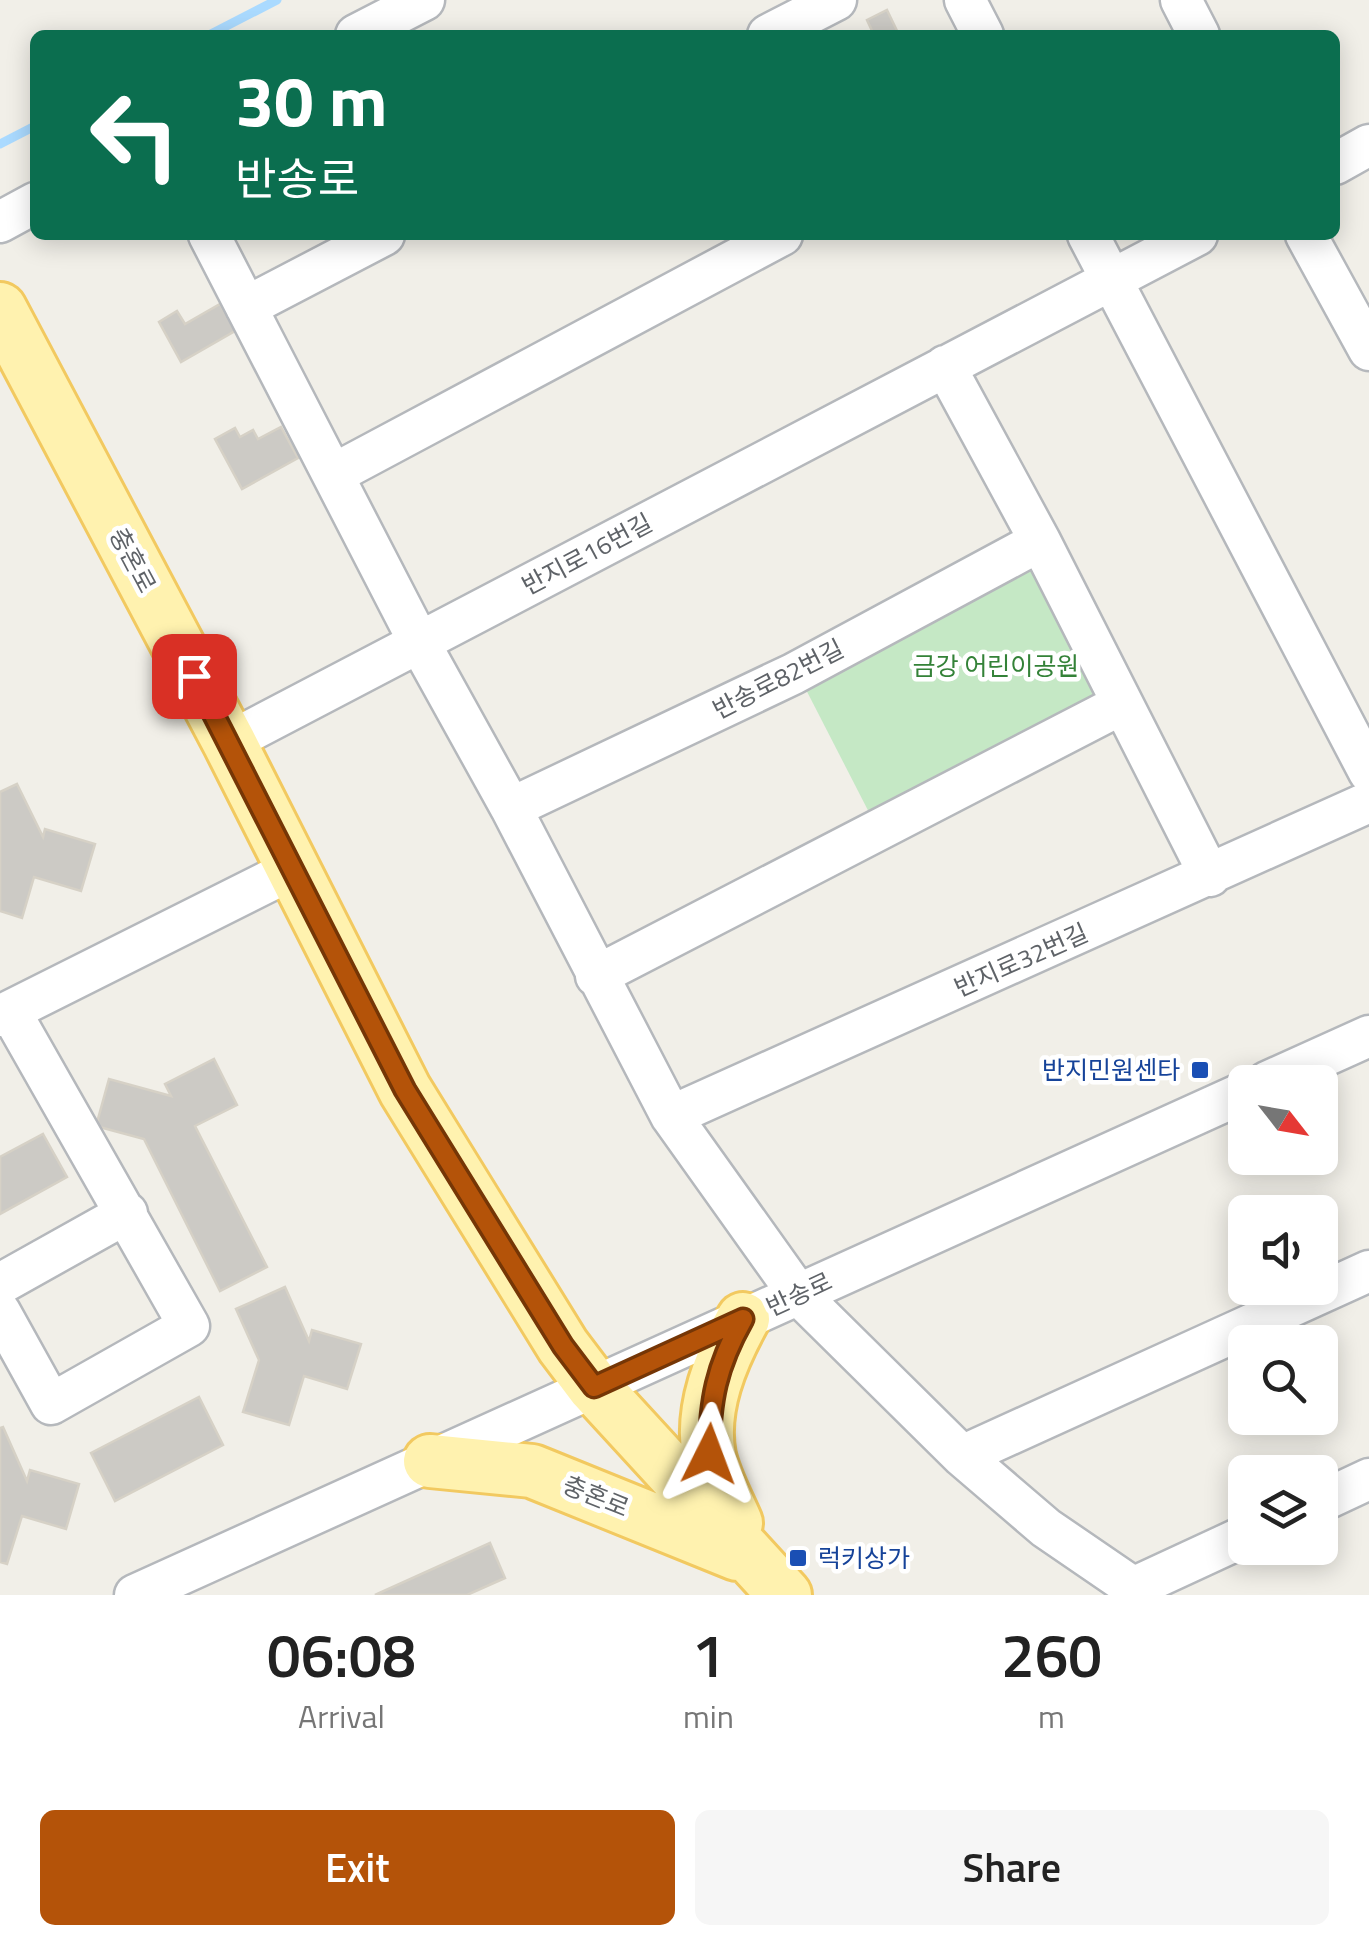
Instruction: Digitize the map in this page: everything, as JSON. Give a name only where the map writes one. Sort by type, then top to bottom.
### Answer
[{"type":"main road","name":"충혼로","points":[[0,309],[229,742],[405,1090],[563,1346],[594,1387],[769,1578]]},
{"type":"main road","points":[[743,1319],[721,1359],[714,1387],[709,1454],[769,1578]]},
{"type":"main road","name":"충혼로","points":[[430,1461],[532,1471],[769,1578]]},
{"type":"street","points":[[366,30],[424,0]]},
{"type":"street","points":[[778,30],[836,0]]},
{"type":"street","points":[[964,0],[980,30]]},
{"type":"street","points":[[1181,0],[1196,30]]},
{"type":"street","points":[[1340,161],[1369,145]]},
{"type":"street","points":[[0,222],[30,206]]},
{"type":"street","points":[[211,240],[672,1116],[798,1294],[962,1456],[1046,1528],[1139,1592],[1228,1545]]},
{"type":"street","points":[[246,306],[374,240]]},
{"type":"street","points":[[334,474],[773,240]]},
{"type":"street","points":[[1091,240],[1369,772]]},
{"type":"street","name":"반지로16번길","points":[[229,742],[1188,240]]},
{"type":"street","points":[[1309,240],[1369,350]]},
{"type":"street","points":[[945,366],[1040,541],[1210,876]]},
{"type":"street","name":"반송로82번길","points":[[512,808],[793,674],[1040,541]]},
{"type":"street","points":[[596,976],[1122,704]]},
{"type":"street","name":"반지로32번길","points":[[672,1116],[1369,802]]},
{"type":"street","points":[[0,1312],[51,1404],[189,1326],[127,1213],[5,1013],[292,869]]},
{"type":"street","points":[[1305,1065],[1369,1036]]},
{"type":"street","name":"반송로","points":[[135,1595],[1228,1100]]},
{"type":"street","points":[[0,1284],[127,1213]]},
{"type":"street","points":[[962,1456],[1369,1271]]},
{"type":"green space","name":"금강 어린이공원","points":[[1032,552],[1110,701],[875,824],[800,678]]},
{"type":"building","points":[[887,10],[897,30],[872,30],[867,20]]},
{"type":"building","points":[[220,304],[235,331],[181,362],[159,322],[177,311],[185,324]]},
{"type":"building","points":[[281,427],[298,458],[242,489],[215,439],[235,428],[240,437],[253,430],[258,439]]},
{"type":"building","points":[[17,784],[43,837],[45,829],[95,844],[81,891],[34,877],[22,918],[0,911],[0,792]]},
{"type":"building","points":[[214,1059],[237,1105],[195,1126],[267,1267],[220,1291],[144,1139],[96,1126],[109,1079],[171,1096],[165,1084]]},
{"type":"building","points":[[43,1134],[67,1177],[0,1214],[0,1157]]},
{"type":"building","points":[[285,1287],[309,1341],[312,1330],[361,1344],[347,1389],[304,1376],[289,1425],[243,1412],[259,1360],[236,1309]]},
{"type":"building","points":[[199,1397],[223,1445],[115,1501],[91,1453]]},
{"type":"building","points":[[3,1427],[27,1481],[30,1470],[79,1484],[66,1529],[22,1516],[7,1564],[0,1562]]},
{"type":"building","points":[[490,1543],[505,1578],[467,1595],[375,1595]]},
{"type":"waterway","points":[[219,30],[277,0]]},
{"type":"waterway","points":[[0,144],[30,129]]},
{"type":"place","name":"반지민원센타","points":[[1200,1070]]},
{"type":"place","name":"럭키상가","points":[[798,1558]]},
{"type":"route","points":[[194,676],[405,1090],[563,1346],[594,1387],[743,1319],[721,1359],[709,1420],[709,1454]]}]
